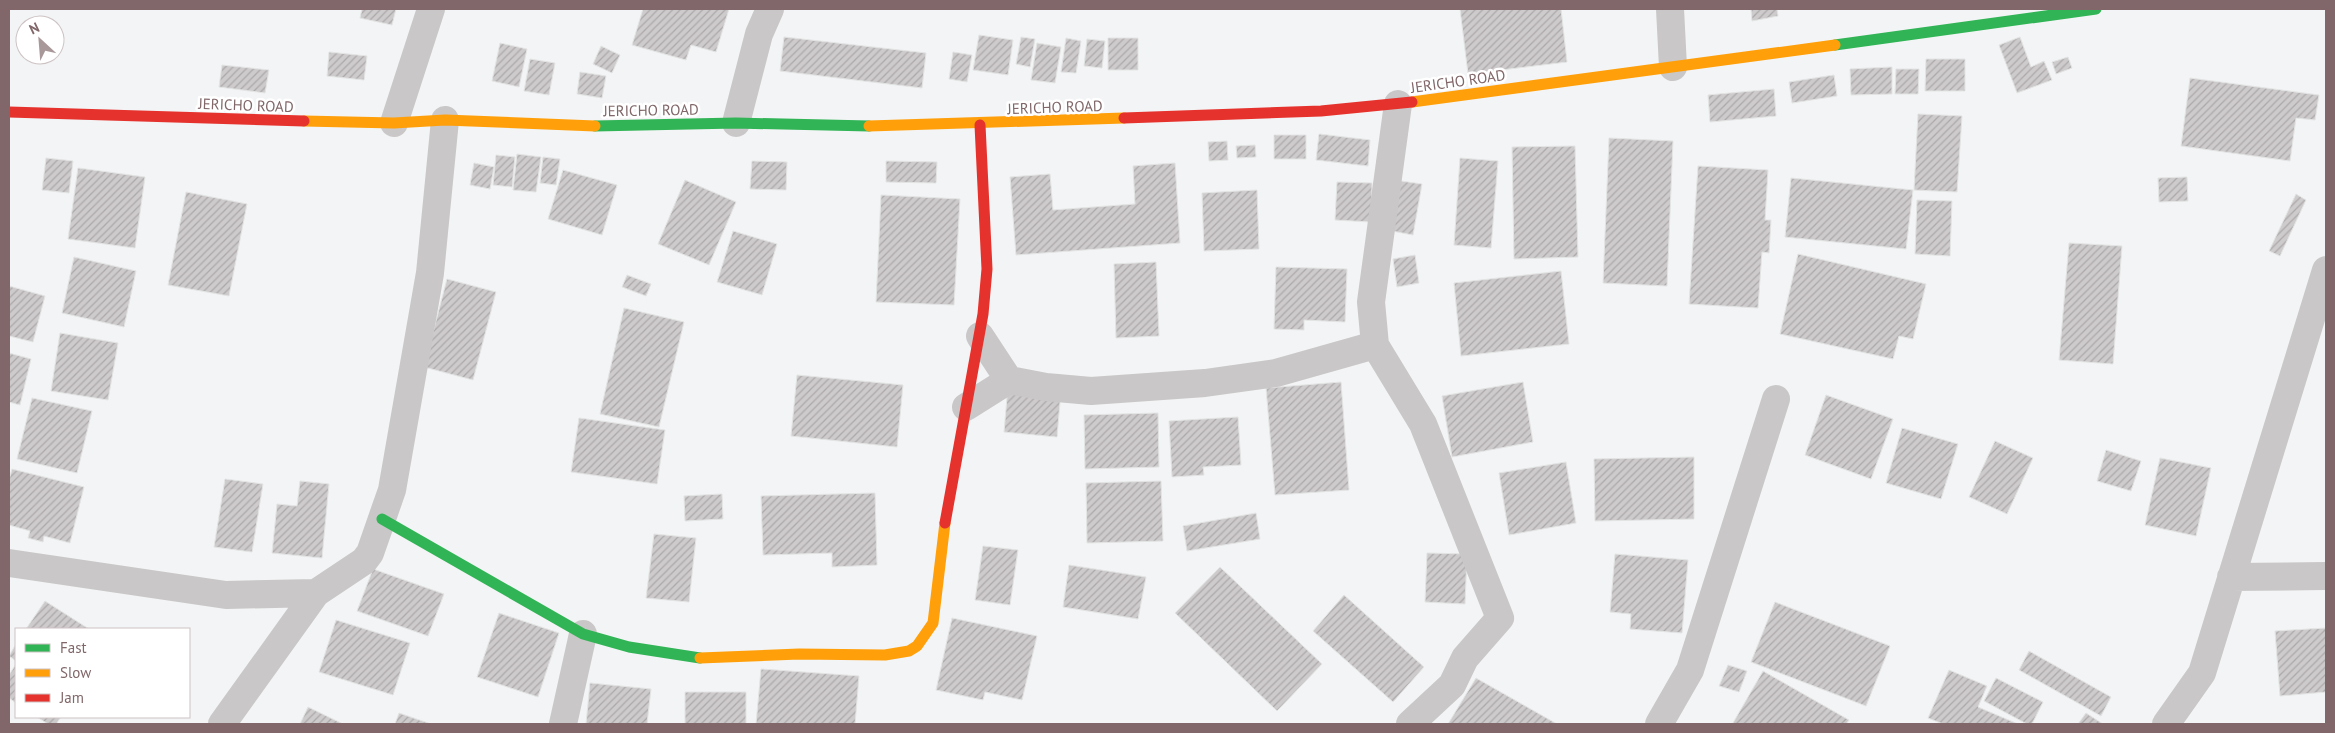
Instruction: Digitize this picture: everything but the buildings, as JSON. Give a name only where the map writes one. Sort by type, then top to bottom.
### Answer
[{"type":"street","points":[[394,123],[431,9]]},
{"type":"street","points":[[736,123],[759,34],[770,9]]},
{"type":"street","points":[[1670,9],[1674,67]]},
{"type":"street","name":"JERICHO ROAD","points":[[9,112],[394,123],[445,120],[604,126],[736,123],[852,128],[1321,111],[1398,104],[1674,67],[2033,13],[2096,9]]},
{"type":"street","points":[[1398,104],[1371,302],[1375,345],[1423,424],[1500,618],[1465,658],[1452,685],[1410,724]]},
{"type":"street","points":[[222,724],[316,593],[364,561],[370,553],[392,490],[430,272],[445,120]]},
{"type":"street","points":[[382,519],[583,634],[629,647],[694,658],[799,654],[885,655],[908,651],[917,646],[933,622],[947,509],[980,336],[987,269],[980,124]]},
{"type":"street","points":[[2166,724],[2202,673],[2231,577],[2319,316],[2326,270]]},
{"type":"street","points":[[980,336],[1009,380]]},
{"type":"street","points":[[966,407],[1009,380],[1046,387],[1091,391],[1206,383],[1276,373],[1375,345]]},
{"type":"street","points":[[1659,724],[1690,670],[1776,399]]},
{"type":"street","points":[[9,563],[226,595],[316,593]]},
{"type":"street","points":[[2231,577],[2326,576]]},
{"type":"street","points":[[563,724],[583,634]]},
{"type":"traffic: fast","points":[[1835,45],[2096,9]]},
{"type":"traffic: fast","points":[[595,126],[736,123],[869,126]]},
{"type":"traffic: fast","points":[[382,519],[583,634],[629,647],[700,658]]},
{"type":"traffic: slow","points":[[1412,102],[1835,45]]},
{"type":"traffic: slow","points":[[869,126],[1124,118]]},
{"type":"traffic: slow","points":[[304,121],[394,123],[445,120],[595,126]]},
{"type":"traffic: slow","points":[[700,658],[799,654],[885,655],[909,651],[917,646],[933,623],[945,523]]},
{"type":"traffic: jam","points":[[1124,118],[1321,111],[1412,102]]},
{"type":"traffic: jam","points":[[9,112],[304,121]]},
{"type":"traffic: jam","points":[[945,523],[983,314],[987,269],[980,125]]}]
